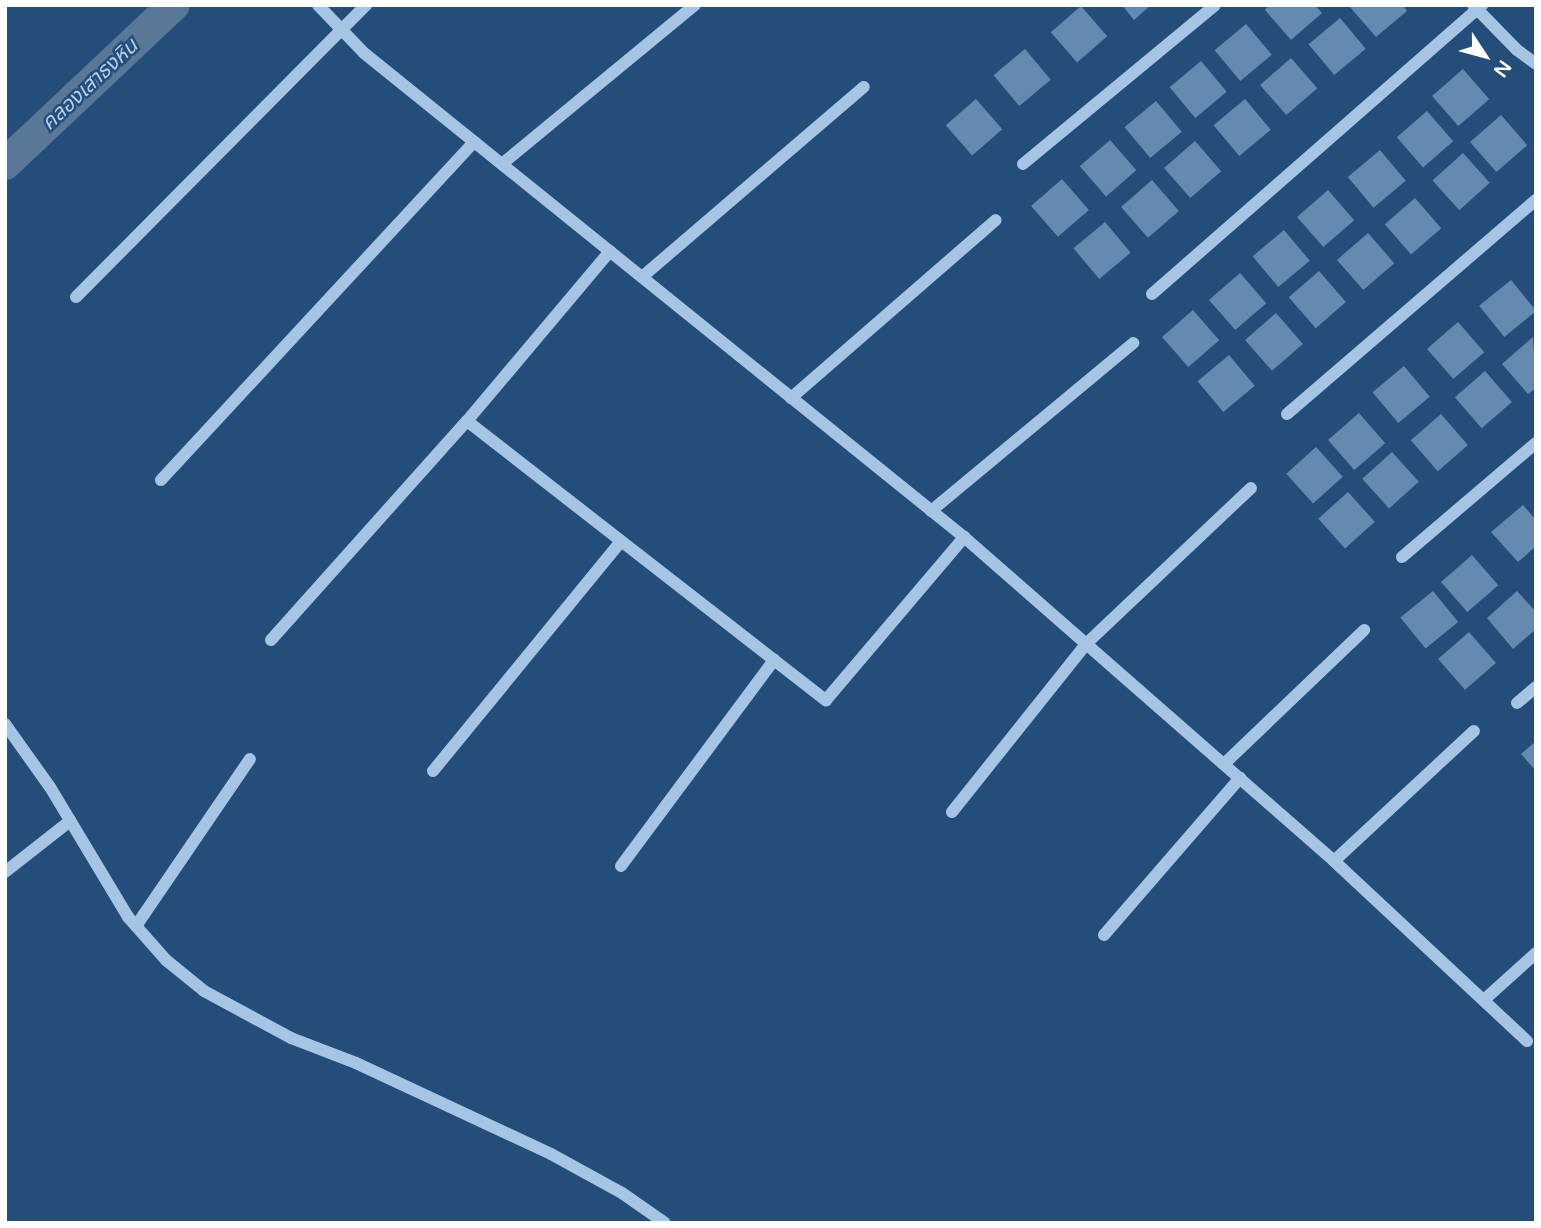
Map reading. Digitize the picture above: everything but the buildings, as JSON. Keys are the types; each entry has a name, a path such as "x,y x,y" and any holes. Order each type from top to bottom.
{"street":[{"path":"318,5 364,52 964,537 1334,861 1527,1041"},
{"path":"76,298 366,5"},
{"path":"502,164 695,5"},
{"path":"1023,164 1215,5"},
{"path":"1152,294 1478,7 1517,50 1536,64"},
{"path":"642,277 864,87"},
{"path":"161,480 474,142"},
{"path":"1287,414 1536,200"},
{"path":"792,398 996,220"},
{"path":"271,640 467,421 610,251"},
{"path":"931,510 1133,344"},
{"path":"467,421 825,700 964,537"},
{"path":"1402,557 1536,443"},
{"path":"952,812 1086,644 1251,488"},
{"path":"433,771 621,541"},
{"path":"1224,764 1364,630"},
{"path":"621,866 774,660"},
{"path":"1517,703 1536,687"},
{"path":"5,724 136,926 166,960 204,991 291,1038 356,1063 551,1154 622,1193 666,1223"},
{"path":"1334,861 1474,731"},
{"path":"136,926 250,759"},
{"path":"1104,935 1240,778"},
{"path":"5,872 70,821"},
{"path":"1485,999 1536,953"}],"waterway":[{"name":"คลองเสาธงหิน","path":"5,164 174,5"}]}
